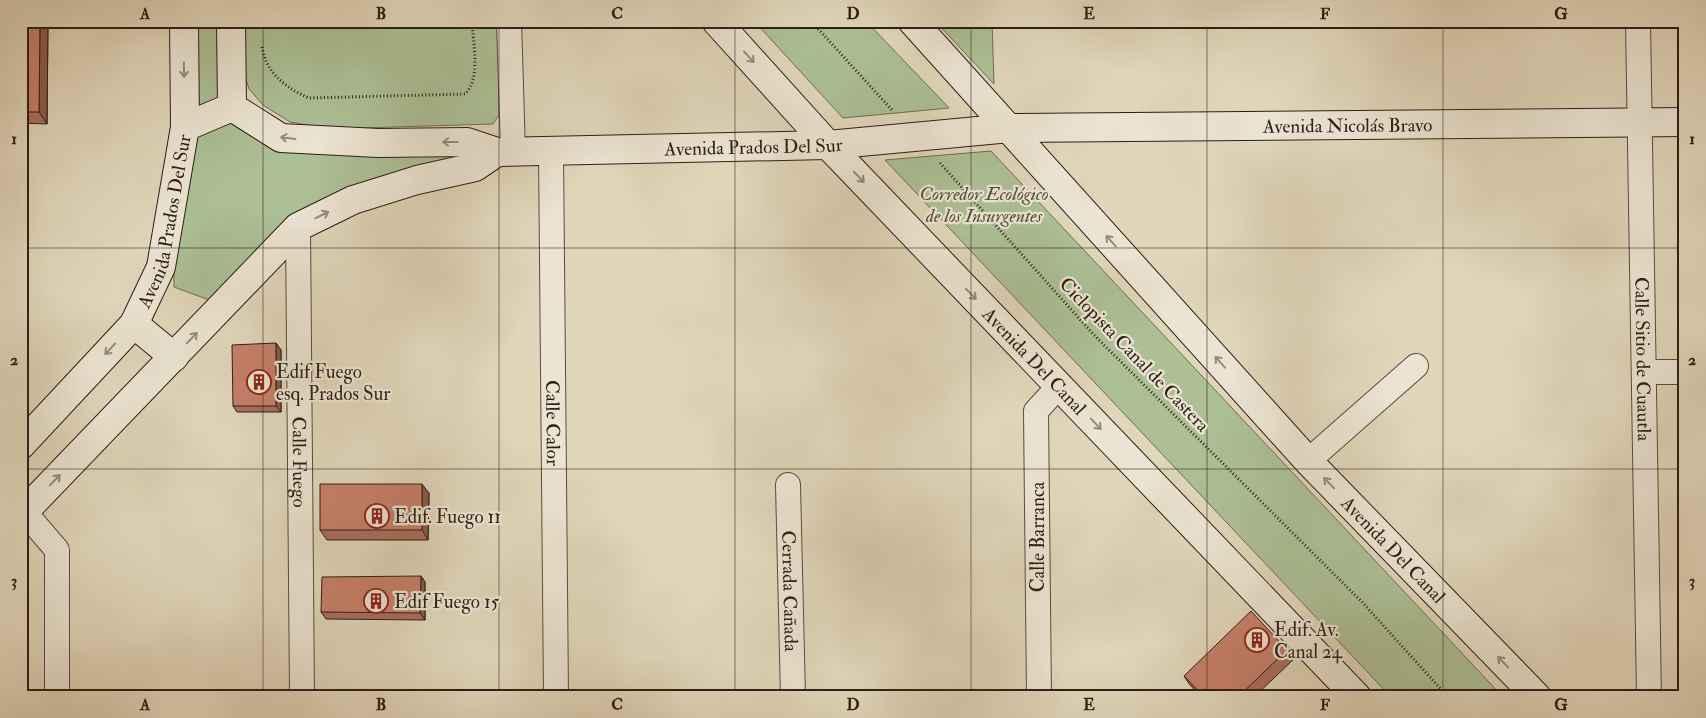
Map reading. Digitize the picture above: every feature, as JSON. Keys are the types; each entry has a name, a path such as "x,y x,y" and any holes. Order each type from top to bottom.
{"main road":[{"path":"184,21 185,127"},
{"path":"231,21 232,107"},
{"name":"Avenida Del Canal","path":"716,21 828,145 1357,697"},
{"name":"Avenida Del Canal","path":"912,21 1308,461 1537,697"},
{"name":"Avenida Prados Del Sur","path":"21,446 134,324 161,268 185,127 232,107 281,138 378,142 467,142 505,152 828,145 1010,128"},
{"name":"Avenida Nicolás Bravo","path":"1010,128 1685,122"},
{"path":"22,512 298,227 353,200 417,180 475,167 505,152"},
{"path":"134,324 174,357"}],"street":[{"path":"505,152 509,21"},
{"name":"Calle Sitio de Cuautla","path":"1638,21 1646,372 1649,697"},
{"name":"Calle Calor","path":"551,151 556,697"},
{"name":"Calle Fuego","path":"298,227 302,697"},
{"path":"1308,461 1416,366"},
{"path":"1646,372 1685,372"},
{"name":"Calle Barranca","path":"1038,697 1036,411 1059,386"},
{"name":"Cerrada Cañada","path":"788,484 793,697"},
{"path":"22,512 57,550 57,697"}],"path":[{"path":"262,40 262,49 268,66 292,90 309,98 465,94 472,88 474,77 472,21"},
{"name":"Ciclopista Canal de Castera","path":"811,21 1093,334 1362,602 1448,697"}],"green space":[{"path":"186,21 226,21 228,102 188,120"},
{"path":"237,21 498,21 499,115 493,124 329,129 290,122 263,105 249,89 242,68"},
{"path":"754,21 866,21 949,108 843,118"},
{"path":"935,21 992,21 994,84"},
{"path":"233,112 280,141 490,153 350,196 220,304 174,287 173,207 188,128"},
{"name":"Corredor Ecológico de los Insurgentes","path":"991,151 1503,697 1391,697 885,160"}],"building":[{"path":"21,21 40,21 39,112 21,112"},
{"name":"Edif Fuego esq. Prados Sur","path":"276,343 276,406 233,406 232,345"},
{"name":"Edif. Fuego 11","path":"320,484 422,484 422,530 320,530"},
{"name":"Edif Fuego 15","path":"421,576 420,613 321,612 322,577"},
{"name":"Edif. Av. Canal 24","path":"1251,611 1287,650 1238,697 1204,697 1184,676"},
{"path":"34,693 34,697 21,697 21,694"}],"place":[{"name":"Edif Fuego esq. Prados Sur","path":"259,382"},
{"name":"Edif. Fuego 11","path":"377,516"},
{"name":"Edif Fuego 15","path":"376,601"},
{"name":"Edif. Av. Canal 24","path":"1257,640"}]}
